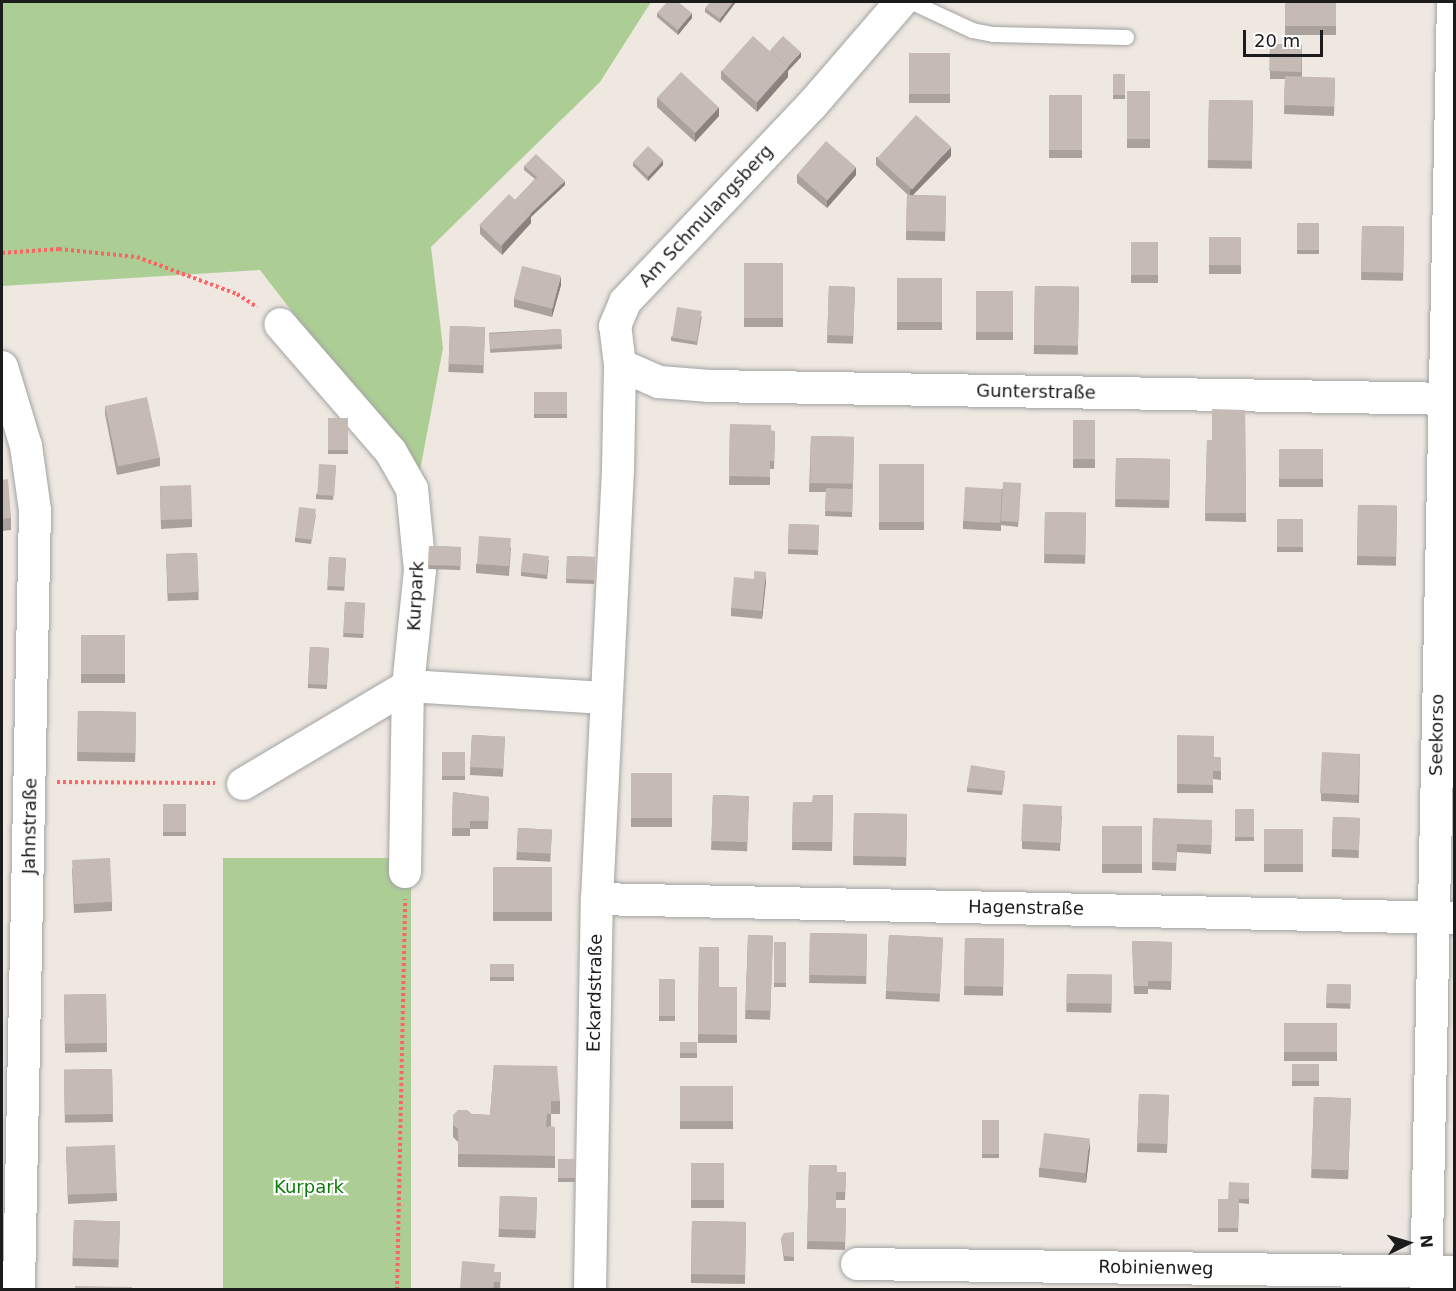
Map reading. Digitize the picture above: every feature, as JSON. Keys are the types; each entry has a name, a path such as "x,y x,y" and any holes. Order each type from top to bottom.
{"street":[{"name":"Am Schmulangsberg","path":"618,470 620,365 615,326 625,302 812,105 901,2"},
{"name":"Seekorso","path":"1436,1278 1444,917 1453,2"},
{"name":"Kurpark","path":"280,324 391,452 412,489 420,570 408,686"},
{"name":"Gunterstraße","path":"620,365 659,382 710,386 1450,399"},
{"name":"Jahnstraße","path":"2,367 26,446 35,510 19,1290"},
{"name":"Eckardstraße","path":"590,1290 597,899 618,470"},
{"path":"243,784 408,686 606,698"},
{"path":"405,872 408,686"},
{"name":"Hagenstraße","path":"597,899 1444,917"},
{"name":"Robinienweg","path":"857,1264 1436,1278"}],"lane":[{"path":"912,2 972,30 993,34 1126,37"}],"path":[{"path":"2,253 59,249 137,257 237,294 280,324"},
{"path":"31,781 243,784"},
{"path":"397,1290 405,872"}],"green space":[{"path":"2,2 651,2 600,82 431,247 443,348 419,476 260,270 2,286"},
{"name":"Kurpark","path":"223,858 411,858 411,1290 223,1290"}],"building":[{"path":"667,2 678,2 692,13 678,30 657,13"},
{"path":"710,2 733,2 720,19 705,8"},
{"path":"1285,2 1336,2 1336,26 1285,26"},
{"path":"753,36 788,67 756,102 722,71"},
{"path":"783,36 801,52 787,67 770,51"},
{"path":"1270,44 1302,45 1301,72 1269,71"},
{"path":"909,53 950,53 950,94 909,94"},
{"path":"681,72 719,107 695,133 657,98"},
{"path":"1113,74 1125,74 1125,95 1113,95"},
{"path":"1285,76 1335,78 1334,107 1284,105"},
{"path":"1127,91 1150,91 1150,139 1127,139"},
{"path":"1049,95 1082,95 1082,150 1049,150"},
{"path":"1209,100 1253,101 1252,161 1208,160"},
{"path":"916,115 951,146 912,190 877,158"},
{"path":"826,141 856,167 827,200 797,174"},
{"path":"648,146 663,160 648,176 633,162"},
{"path":"536,154 565,181 530,214 515,200 537,177 524,166"},
{"path":"509,194 531,215 501,246 479,225"},
{"path":"907,195 946,196 945,232 906,231"},
{"path":"1297,223 1319,223 1319,250 1297,250"},
{"path":"1362,226 1404,227 1403,273 1361,272"},
{"path":"1209,237 1241,237 1241,265 1209,265"},
{"path":"1131,242 1158,242 1158,275 1131,275"},
{"path":"744,263 783,263 783,318 744,318"},
{"path":"522,266 561,276 553,309 514,299"},
{"path":"897,278 942,278 942,322 897,322"},
{"path":"829,286 855,287 853,336 827,335"},
{"path":"1035,286 1079,287 1078,346 1034,345"},
{"path":"976,291 1013,291 1013,332 976,332"},
{"path":"677,307 702,311 697,342 672,338"},
{"path":"450,326 485,327 484,365 449,364"},
{"path":"561,329 562,344 490,349 489,334"},
{"path":"534,392 567,392 567,414 534,414"},
{"path":"147,397 160,458 118,467 105,406"},
{"path":"1212,409 1245,410 1246,513 1205,513 1207,440 1212,440"},
{"path":"328,418 348,418 348,450 328,450"},
{"path":"1073,420 1095,420 1095,459 1073,459"},
{"path":"730,424 771,425 771,431 775,431 774,461 770,461 770,477 729,476"},
{"path":"811,436 854,437 853,484 810,483"},
{"path":"1279,449 1323,449 1323,479 1279,479"},
{"path":"1116,458 1170,459 1169,500 1115,499"},
{"path":"319,464 336,465 334,496 317,495"},
{"path":"879,464 924,464 924,522 879,522"},
{"path":"8,479 11,518 2,519 2,480"},
{"path":"1003,482 1021,483 1019,522 1001,521"},
{"path":"191,485 192,519 161,520 160,486"},
{"path":"965,487 1002,489 1000,523 963,521"},
{"path":"826,488 853,489 852,512 825,511"},
{"path":"1358,505 1397,506 1396,557 1357,556"},
{"path":"299,507 316,509 312,540 295,538"},
{"path":"1045,512 1086,513 1085,555 1044,554"},
{"path":"1277,519 1303,519 1303,547 1277,547"},
{"path":"789,524 819,525 818,550 788,549"},
{"path":"479,536 511,538 509,566 477,564"},
{"path":"429,546 461,547 460,566 428,565"},
{"path":"197,553 199,592 168,594 166,555"},
{"path":"523,553 549,556 546,575 521,572"},
{"path":"567,556 595,557 594,580 566,579"},
{"path":"329,557 346,558 344,587 327,586"},
{"path":"754,571 766,572 762,611 731,608 734,577 754,579"},
{"path":"345,602 365,603 363,634 343,633"},
{"path":"81,635 125,635 125,674 81,674"},
{"path":"310,647 329,648 327,685 308,684"},
{"path":"78,711 136,712 135,753 77,752"},
{"path":"472,735 505,737 503,769 470,767"},
{"path":"1177,735 1214,736 1214,757 1221,757 1221,771 1213,771 1213,785 1177,784"},
{"path":"442,752 465,752 465,776 442,776"},
{"path":"1322,752 1360,754 1358,795 1320,793"},
{"path":"971,765 1005,771 1002,791 967,788"},
{"path":"631,773 672,773 672,818 631,818"},
{"path":"453,792 489,797 488,821 470,821 470,828 452,828"},
{"path":"713,795 749,796 747,842 711,841"},
{"path":"813,795 833,795 832,842 792,842 793,802 812,802"},
{"path":"163,804 186,804 186,832 163,832"},
{"path":"1023,804 1062,806 1060,843 1021,841"},
{"path":"1235,809 1254,809 1254,837 1235,837"},
{"path":"854,813 907,814 906,857 853,856"},
{"path":"1333,817 1360,818 1359,850 1332,849"},
{"path":"1153,818 1212,820 1211,845 1177,844 1176,863 1152,862"},
{"path":"1102,826 1142,826 1142,864 1102,864"},
{"path":"518,828 552,830 551,854 517,852"},
{"path":"1264,829 1303,829 1303,864 1264,864"},
{"path":"110,858 112,902 74,904 72,860"},
{"path":"493,867 552,867 552,912 493,912"},
{"path":"810,933 867,934 866,976 809,975"},
{"path":"748,935 773,936 770,1011 745,1010"},
{"path":"889,935 943,938 940,994 886,991"},
{"path":"965,938 1004,939 1003,987 964,986"},
{"path":"1132,941 1172,942 1171,981 1148,981 1148,986 1134,986"},
{"path":"774,942 786,942 786,983 774,983"},
{"path":"699,947 719,947 719,964 699,964"},
{"path":"490,964 514,964 514,977 490,977"},
{"path":"699,964 719,964 719,987 737,987 737,1035 698,1034"},
{"path":"1067,974 1112,975 1111,1004 1066,1003"},
{"path":"659,979 675,979 675,1016 659,1016"},
{"path":"1327,984 1351,985 1350,1004 1326,1003"},
{"path":"106,994 107,1043 65,1044 64,995"},
{"path":"1284,1023 1337,1023 1337,1052 1284,1052"},
{"path":"680,1042 697,1042 697,1053 680,1053"},
{"path":"1292,1064 1319,1064 1319,1081 1292,1081"},
{"path":"494,1065 557,1066 560,1101 551,1101 551,1114 547,1114 546,1127 555,1127 555,1156 458,1154 458,1129 453,1125 453,1115 458,1110 467,1110 472,1114 490,1115"},
{"path":"112,1069 113,1114 65,1115 64,1070"},
{"path":"680,1086 733,1086 733,1121 680,1121"},
{"path":"1139,1094 1169,1095 1167,1144 1137,1143"},
{"path":"1314,1097 1351,1098 1348,1170 1311,1169"},
{"path":"982,1120 999,1120 999,1154 982,1154"},
{"path":"1044,1133 1090,1139 1085,1173 1040,1168"},
{"path":"115,1145 117,1193 68,1195 66,1147"},
{"path":"558,1159 575,1159 575,1178 558,1178"},
{"path":"691,1163 724,1163 724,1200 691,1200"},
{"path":"809,1165 837,1165 837,1172 846,1172 845,1192 836,1192 836,1208 846,1208 845,1242 807,1241"},
{"path":"1229,1182 1249,1183 1249,1199 1239,1199 1238,1228 1218,1228 1218,1199 1228,1199"},
{"path":"500,1196 537,1197 536,1230 499,1229"},
{"path":"74,1220 120,1222 119,1260 73,1258"},
{"path":"692,1221 746,1222 745,1275 691,1274"},
{"path":"794,1232 794,1257 784,1256 781,1238 784,1233"},
{"path":"462,1261 495,1264 494,1272 501,1272 500,1282 494,1282 493,1290 460,1290"},
{"path":"75,1286 132,1287 132,1290 75,1290"}]}
